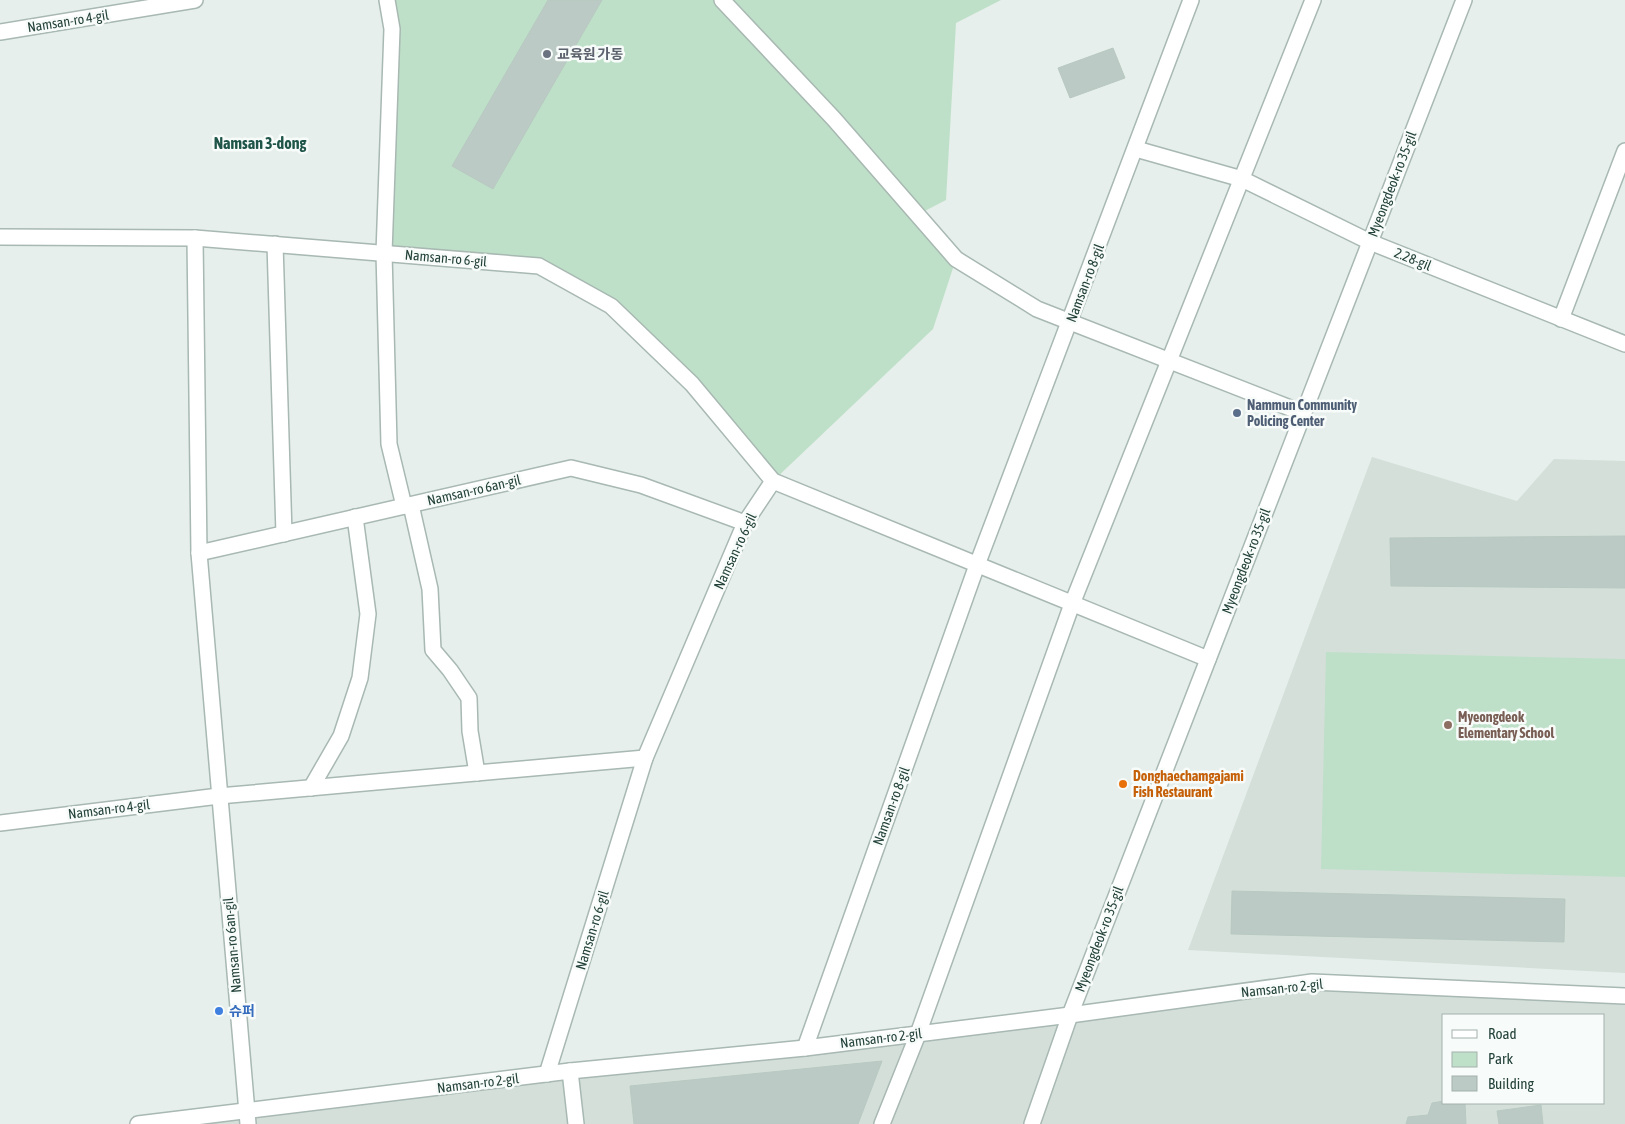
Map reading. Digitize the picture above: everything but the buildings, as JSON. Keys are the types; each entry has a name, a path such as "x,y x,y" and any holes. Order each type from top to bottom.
{"street":[{"name":"Namsan-ro 4-gil","path":"0,32 195,0"},
{"name":"Namsan-ro 6-gil","path":"384,253 392,29 387,0"},
{"path":"722,0 834,119 956,259 1037,309 1303,413"},
{"name":"Namsan-ro 8-gil","path":"805,1048 977,565 1191,0"},
{"path":"882,1124 918,1034 1072,604 1313,0"},
{"name":"Myeongdeok-ro 35-gil","path":"1032,1124 1070,1015 1464,0"},
{"name":"2.28-gil","path":"1136,149 1242,179 1370,242 1625,344"},
{"path":"1561,319 1625,152"},
{"name":"Namsan-ro 6-gil","path":"0,237 195,238 539,266 611,306 692,384 773,481 745,523 645,758 547,1074"},
{"name":"Namsan-ro 6an-gil","path":"195,238 200,553 247,1118"},
{"path":"275,244 284,534"},
{"path":"384,253 389,444 408,506 430,590 432,650 450,670 469,698 470,731 477,773"},
{"name":"Namsan-ro 6an-gil","path":"200,553 571,468 641,485 745,523"},
{"path":"773,481 1208,659"},
{"path":"310,788 342,736 360,678 368,614 355,517"},
{"path":"219,796 645,758"},
{"name":"Namsan-ro 4-gil","path":"0,823 219,796"},
{"name":"Namsan-ro 2-gil","path":"138,1124 247,1118 570,1071 805,1048 1312,982 1625,996"},
{"path":"570,1071 576,1124"}],"shaded area":[{"name":"Myeongdeok Elementary School","path":"1372,457 1517,501 1554,459 1625,461 1625,973 1188,950"},
{"path":"1312,982 1625,996 1625,1124 138,1124"}],"green space":[{"path":"386,0 1001,0 956,23 946,200 917,215 956,259 933,329 773,481 611,306 539,266 384,253"},
{"path":"1326,652 1625,659 1625,877 1321,869"}],"place":[{"name":"교육원 가동","path":"547,54"},
{"name":"Nammun Community Policing Center","path":"1237,413"},
{"name":"Myeongdeok Elementary School","path":"1448,725"},
{"name":"Donghaechamgajami Fish Restaurant","path":"1123,784"},
{"name":"슈퍼","path":"219,1011"}],"district":[{"name":"Namsan 3-dong","path":"260,143"}]}
